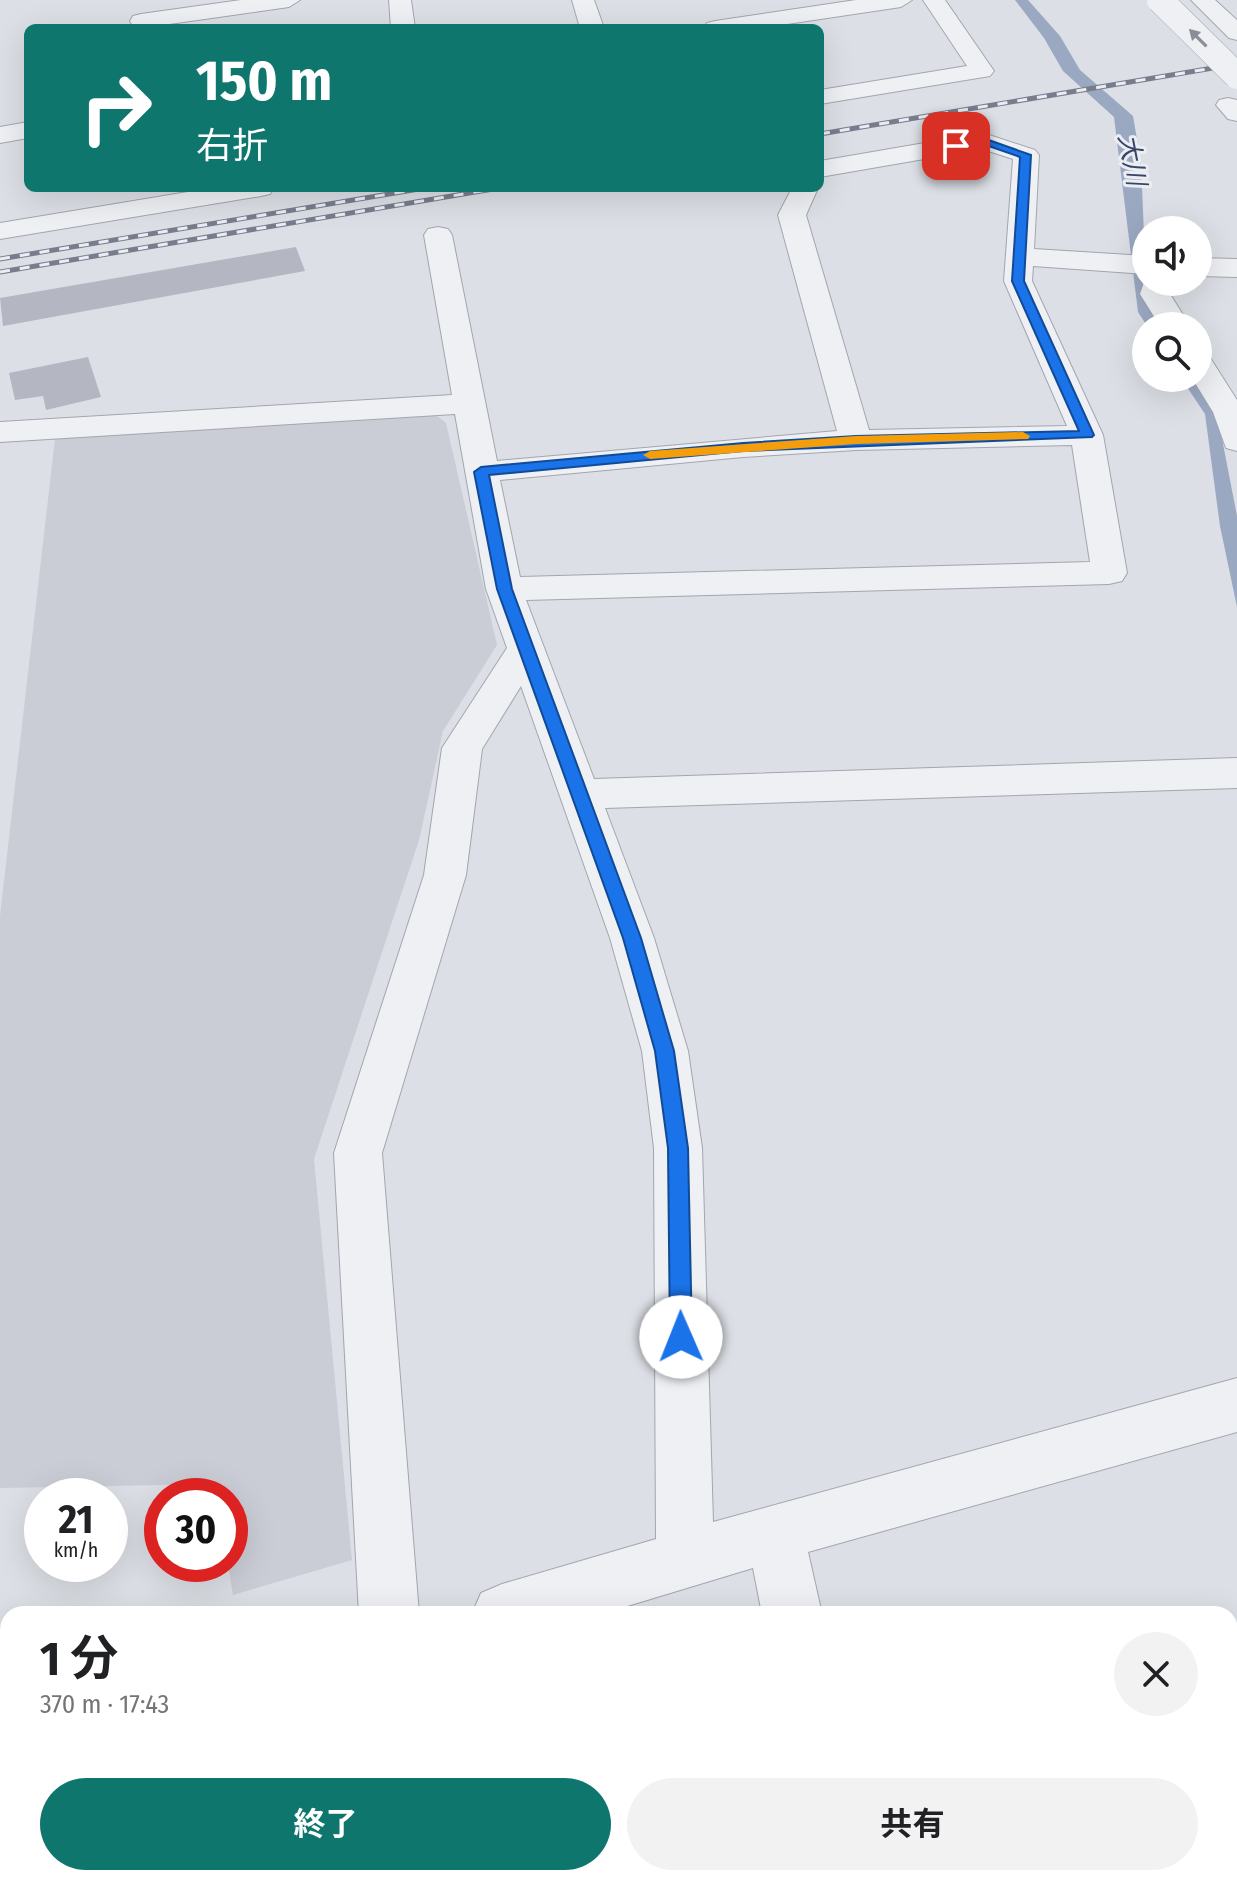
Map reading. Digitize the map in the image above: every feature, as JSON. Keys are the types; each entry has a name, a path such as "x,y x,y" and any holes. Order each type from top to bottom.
{"street":[{"path":"129,0 143,24 289,0"},
{"path":"400,0 403,24"},
{"path":"583,0 591,24"},
{"path":"725,24 762,10 901,0"},
{"path":"824,96 982,71 934,0"},
{"path":"1160,0 1237,76"},
{"path":"1202,0 1237,33"},
{"path":"1231,0 1237,6"},
{"path":"0,135 24,131"},
{"path":"504,589 1109,573 1087,435 1018,281 1026,155 983,141 824,168"},
{"path":"0,231 237,192"},
{"path":"803,192 792,215 856,440"},
{"path":"438,235 504,589 632,938 665,1051 676,1134 685,1559"},
{"path":"1020,257 1132,264"},
{"path":"1212,267 1237,268"},
{"path":"1212,385 1229,412 1237,441"},
{"path":"0,432 468,404"},
{"path":"481,472 743,447 856,440 1087,435"},
{"path":"388,1606 358,1153 445,875 462,748 525,649"},
{"path":"580,794 1237,773"},
{"path":"529,1606 775,1533 1237,1405"},
{"path":"775,1533 790,1606"}],"shaded area":[{"path":"432,412 446,423 497,645 443,731 419,840 314,1159 352,1560 233,1595 231,1582 248,1582 248,1478 144,1478 144,1485 128,1486 128,1478 24,1478 24,1488 0,1488 0,916 55,439"}],"water":[{"name":"大川","path":"1015,0 1028,0 1060,36 1080,70 1133,116 1141,163 1143,216 1132,216 1132,263 1114,117 1063,71 1044,38"},
{"path":"1136,296 1151,296 1158,312 1138,312"},
{"path":"1190,392 1204,392 1217,413 1237,516 1237,607 1220,526 1205,414"}],"building":[{"path":"296,247 305,271 3,326 0,298"},
{"path":"88,357 101,397 46,410 43,396 15,400 9,373"}],"railway":[{"path":"824,133 1237,64"},
{"path":"0,259 401,192"},
{"path":"0,272 475,192"}],"slow traffic":[{"path":"650,455 856,440 1023,436"}],"route":[{"path":"681,1337 678,1148 665,1051 632,938 504,589 481,472 743,447 856,440 1087,435 1018,281 1026,155 983,141 956,146"}]}
